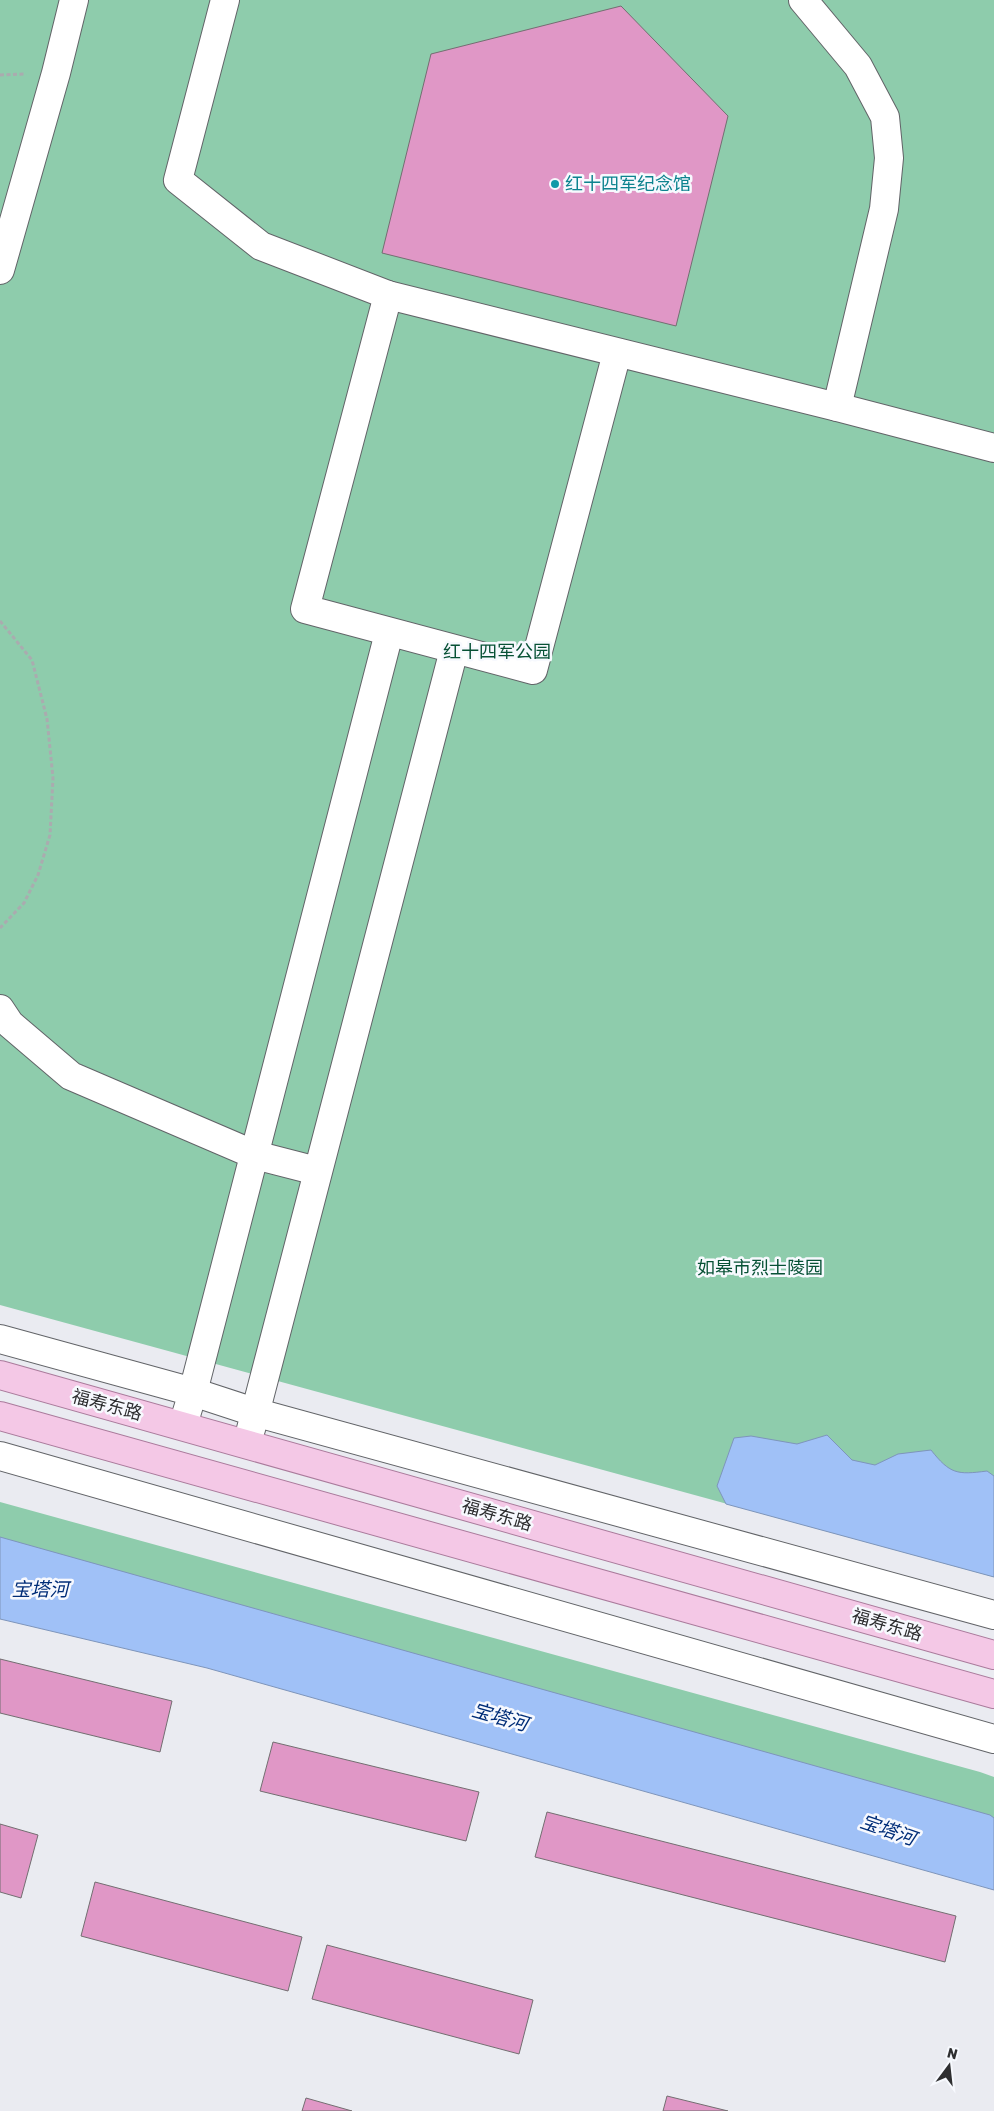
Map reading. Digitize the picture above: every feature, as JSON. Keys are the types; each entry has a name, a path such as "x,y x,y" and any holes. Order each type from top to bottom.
{"main road":[{"name":"福寿东路","path":"0,1375 994,1655"},
{"path":"0,1416 994,1694"}],"street":[{"path":"0,270 56,73 74,0"},
{"path":"225,0 178,180 260,246 388,295 994,448"},
{"path":"802,0 858,66 885,117 889,158 884,209 837,407"},
{"path":"388,295 305,609 454,650 533,670 617,353"},
{"path":"182,1425 193,1392 389,633"},
{"path":"248,1445 254,1412 454,650"},
{"path":"0,1009 10,1024 72,1076 254,1155 317,1171"},
{"path":"0,1339 193,1392 254,1412 994,1615"},
{"path":"0,1456 994,1739"}],"path":[{"path":"0,621 32,660 47,719 53,778 50,835 38,875 24,904 0,928"}],"green space":[{"name":"红十四军公园","path":"0,0 994,0 994,1577 0,1305"},
{"path":"0,1502 980,1772 994,1777 994,1818 0,1538"}],"water":[{"path":"827,1435 852,1460 875,1465 898,1454 931,1450 944,1464 955,1471 968,1473 987,1471 994,1476 994,1577 726,1504 717,1486 734,1438 751,1436 797,1444"},
{"name":"宝塔河","path":"0,1537 990,1815 994,1818 994,1890 207,1668 0,1619"}],"building":[{"name":"红十四军纪念馆","path":"621,6 728,116 676,326 382,253 431,54"},
{"path":"0,1659 172,1701 160,1752 0,1713"},
{"path":"273,1742 479,1792 466,1841 260,1791"},
{"path":"547,1812 956,1916 945,1962 535,1857"},
{"path":"0,1824 38,1835 21,1898 0,1892"},
{"path":"95,1882 302,1937 288,1991 81,1936"},
{"path":"327,1945 533,2000 519,2054 312,1999"},
{"path":"667,2096 728,2111 663,2111"},
{"path":"306,2098 352,2111 302,2111"}],"place":[{"name":"红十四军纪念馆","path":"555,184"}],"park label":[{"name":"如皋市烈士陵园","path":"760,1268"}]}
